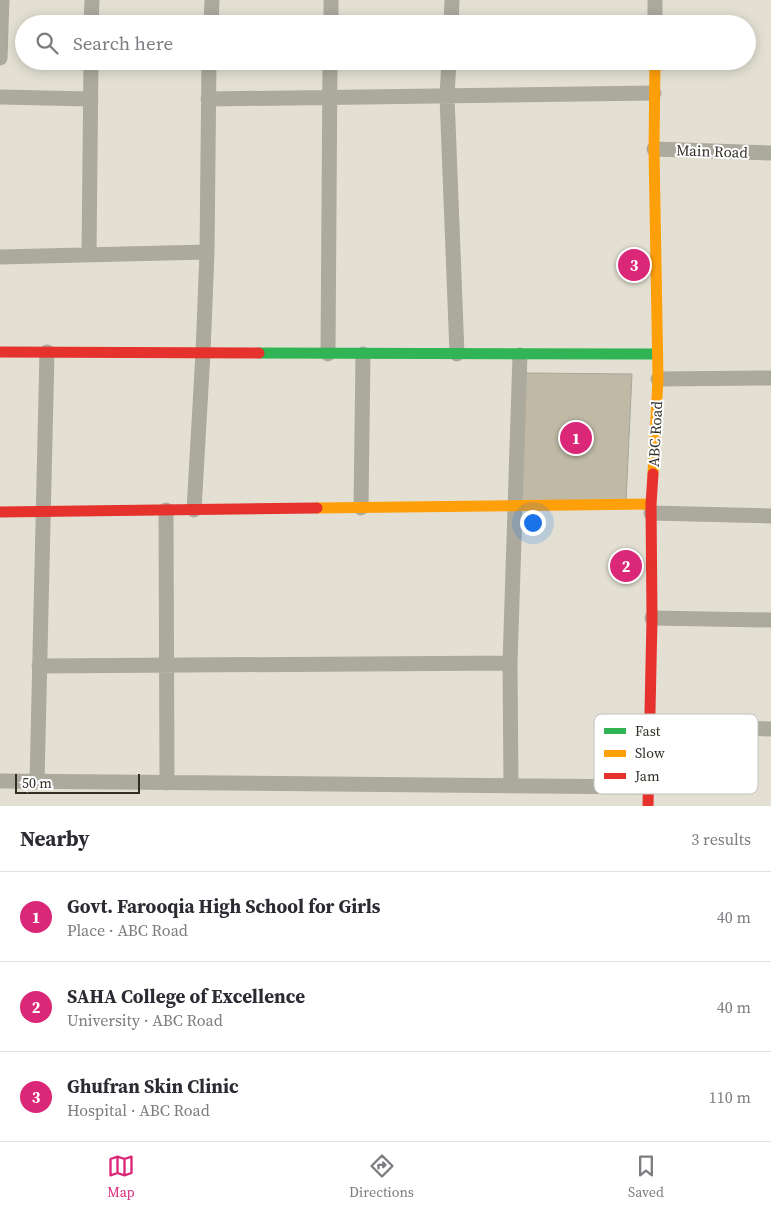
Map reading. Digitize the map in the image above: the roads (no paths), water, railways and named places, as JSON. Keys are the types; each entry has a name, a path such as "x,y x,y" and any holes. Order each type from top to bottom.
{"street":[{"path":"0,58 2,0"},
{"path":"92,0 92,15"},
{"path":"211,15 212,0"},
{"path":"331,0 331,15"},
{"path":"451,15 452,0"},
{"path":"655,0 655,15"},
{"path":"88,255 91,70"},
{"path":"194,510 207,252 209,70"},
{"path":"328,354 330,70"},
{"path":"448,70 447,96 457,354"},
{"name":"ABC Road","path":"650,714 651,508 658,379 654,149 655,70"},
{"path":"208,99 654,93"},
{"path":"0,97 91,99"},
{"name":"Main Road","path":"654,149 771,153"},
{"path":"0,257 207,252"},
{"path":"0,352 657,354"},
{"path":"36,782 47,352"},
{"path":"361,508 363,354"},
{"path":"512,786 510,663 520,355"},
{"path":"658,379 771,378"},
{"path":"0,512 515,506 651,508 771,516"},
{"path":"166,510 167,783"},
{"path":"652,618 771,620"},
{"path":"39,666 510,663"},
{"path":"758,729 771,729"},
{"path":"0,781 594,786"}],"place":[{"name":"Ghufran Skin Clinic","path":"634,265"},
{"name":"Govt. Farooqia High School for Girls","path":"576,438"},
{"name":"SAHA College of Excellence","path":"626,566"}]}
